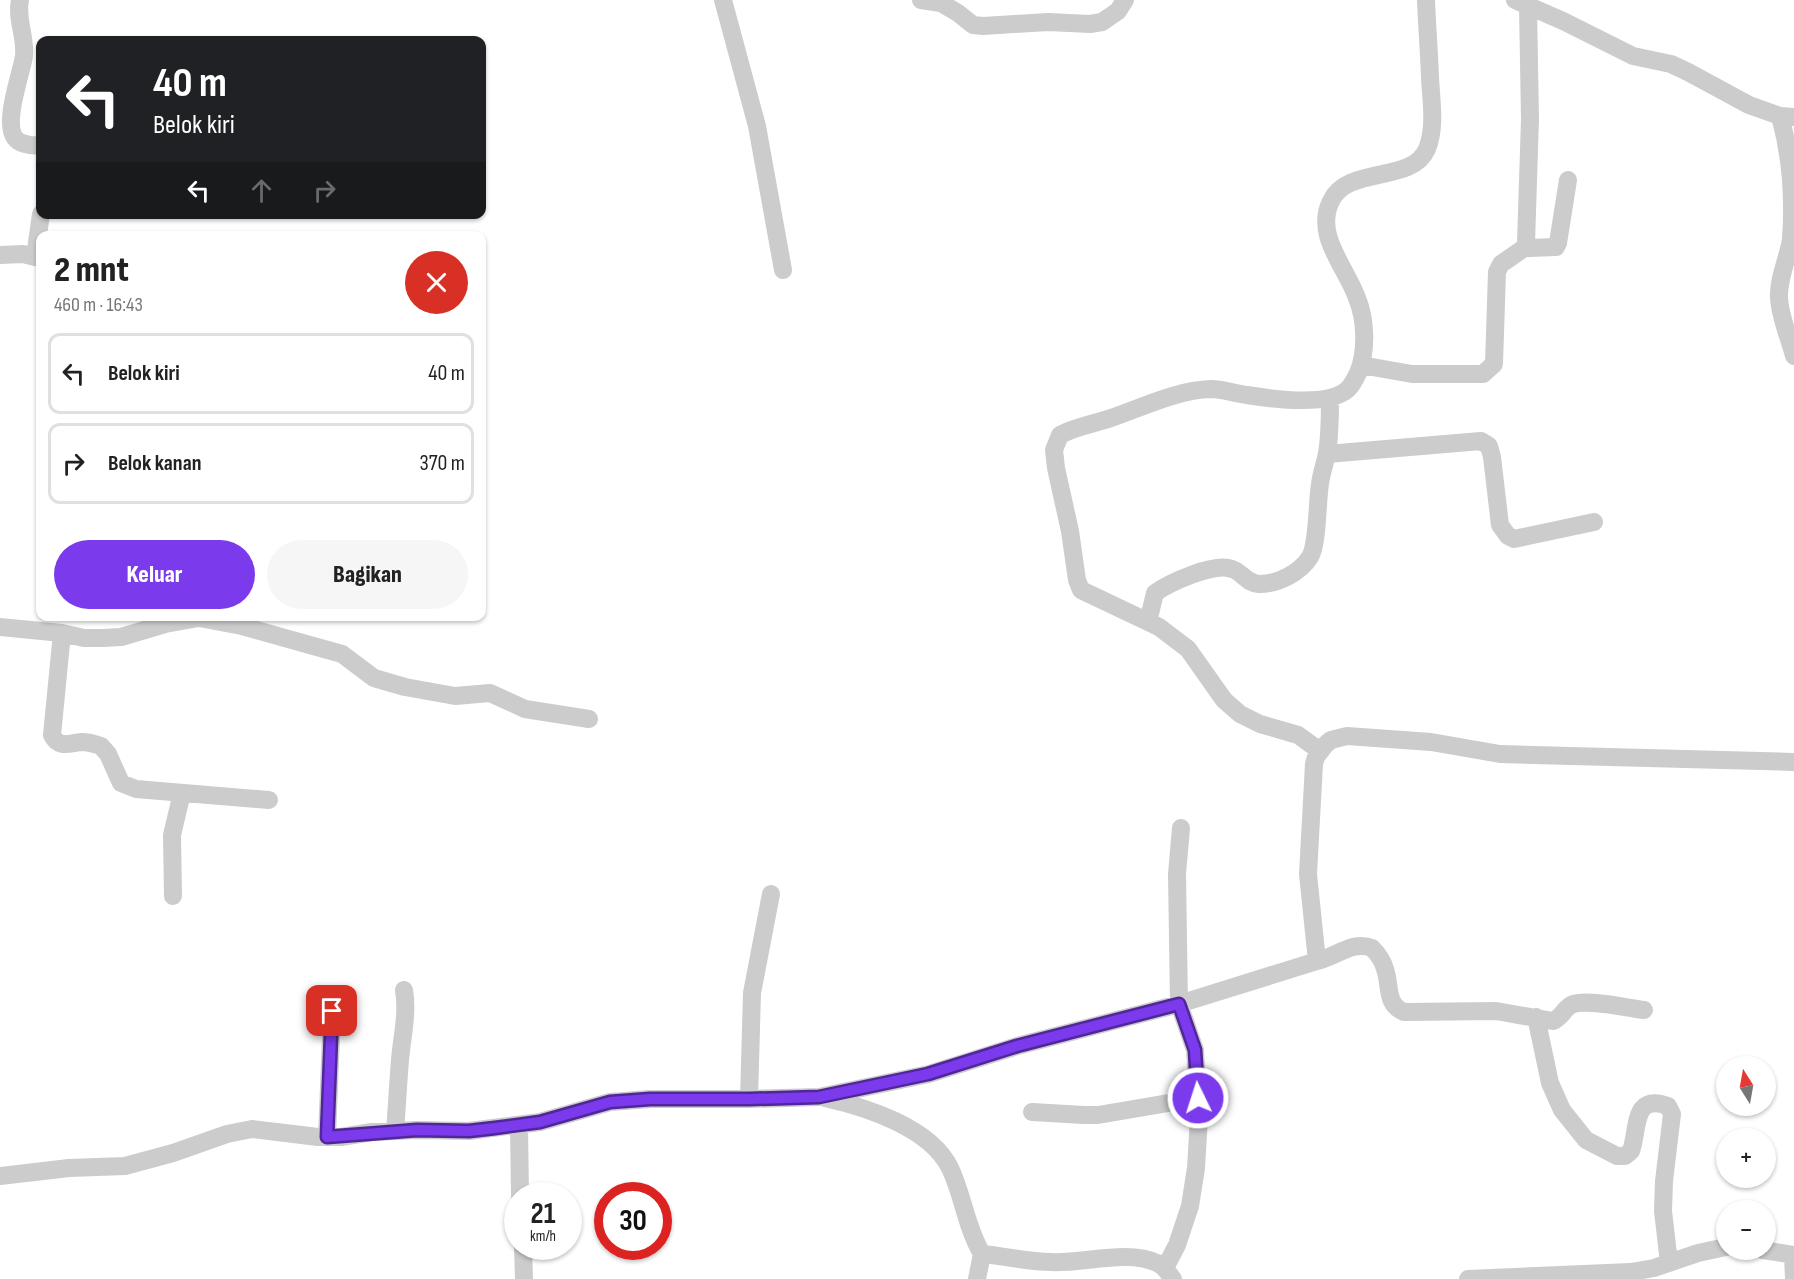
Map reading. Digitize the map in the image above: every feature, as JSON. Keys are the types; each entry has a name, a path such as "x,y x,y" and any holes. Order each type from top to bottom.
{"street":[{"path":"20,0 18,8 24,54 10,128 15,139 22,143 36,145"},
{"path":"723,0 757,126 783,270"},
{"path":"921,0 940,3 973,25 983,26 1048,22 1090,24 1102,22 1118,11 1125,0"},
{"path":"1320,751 1298,735 1260,724 1240,714 1224,700 1188,649 1159,627 1081,590 1077,580 1071,531 1054,450 1060,435 1075,427 1110,419 1172,396 1211,389 1275,399 1324,400 1348,390 1361,365 1364,346 1362,314 1357,297 1329,242 1328,209 1332,198 1355,181 1405,168 1417,161 1426,151 1430,139 1432,114 1426,0"},
{"path":"1527,246 1530,119 1521,3 1600,39 1616,49 1633,56 1671,64 1749,105 1787,116 1793,197 1791,236 1780,281 1779,298 1794,356"},
{"path":"1527,246 1529,248 1556,247 1568,180"},
{"path":"1361,365 1412,374 1483,374 1489,370 1494,364 1497,272 1501,264 1527,246"},
{"path":"0,255 36,252"},
{"path":"1148,622 1155,593 1205,570 1228,567 1252,583 1260,584 1279,581 1298,571 1311,555 1320,482 1327,454 1330,398"},
{"path":"1327,454 1481,441 1489,446 1500,525 1508,536 1514,539 1593,522"},
{"path":"0,627 62,633 84,638 122,637 162,621"},
{"path":"220,621 342,654 374,678 405,687 455,696 490,693 525,709 589,719"},
{"path":"62,633 52,735 55,742 65,746 81,742 101,746 108,754 121,783 136,789 269,800"},
{"path":"1317,961 1308,874 1314,764 1320,751 1331,740 1347,736 1431,742 1500,754 1794,762"},
{"path":"173,896 172,835 182,793"},
{"path":"982,1254 1052,1263 1125,1258 1156,1262 1169,1274 1190,1206 1196,1168 1198,1098 1195,1050 1179,1004 1178,874 1181,828"},
{"path":"749,1099 752,993 771,894"},
{"path":"0,1176 69,1168 125,1166 173,1153 227,1134 252,1129 327,1137 395,1131 469,1131 519,1125 575,1113 610,1102 650,1099 819,1097 928,1074 1017,1046 1179,1004 1335,956 1353,946 1362,945 1372,948 1385,970 1391,1002 1396,1009 1404,1012 1496,1011 1556,1020 1574,1004 1589,1003 1644,1010"},
{"path":"395,1131 400,1059 406,1016 404,990"},
{"path":"327,1137 332,1011"},
{"path":"1536,1017 1550,1083 1562,1110 1586,1140 1617,1156 1625,1155 1631,1151 1638,1114 1642,1108 1659,1103 1668,1106 1672,1113 1663,1211 1670,1263"},
{"path":"819,1097 852,1104 884,1116 911,1130 935,1148 950,1167 973,1238 982,1254 977,1279"},
{"path":"1032,1112 1098,1115 1198,1098"},
{"path":"519,1125 520,1182"},
{"path":"1468,1279 1631,1272 1716,1248"},
{"path":"1776,1252 1793,1255 1794,1279"},
{"path":"523,1260 524,1279"}],"route":[{"path":"332,1011 327,1137 372,1132 469,1131 495,1128 540,1122 610,1102 650,1099 819,1097 928,1074 1017,1046 1179,1004 1195,1050 1198,1098"}]}
